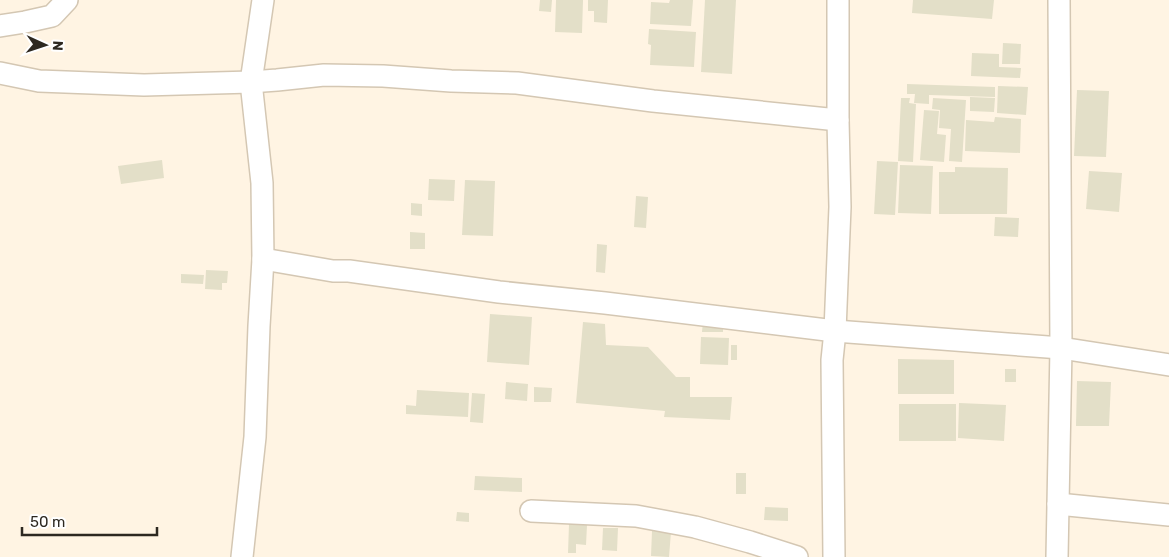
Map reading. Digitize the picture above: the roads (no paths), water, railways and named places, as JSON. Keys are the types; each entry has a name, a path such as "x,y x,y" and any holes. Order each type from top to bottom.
{"street":[{"path":"0,26 52,16 67,0"},
{"path":"242,557 255,437 263,259 262,184 251,82 263,0"},
{"path":"834,557 832,360 840,207 838,0"},
{"path":"1057,557 1061,348 1059,0"},
{"path":"0,73 39,81 144,85 251,82 324,74 383,76 517,84 653,101 838,120"},
{"path":"263,259 333,271 349,271 500,292 835,330 1061,348 1169,365"},
{"path":"1058,504 1169,515"},
{"path":"531,511 636,516 695,527 797,557"}]}
